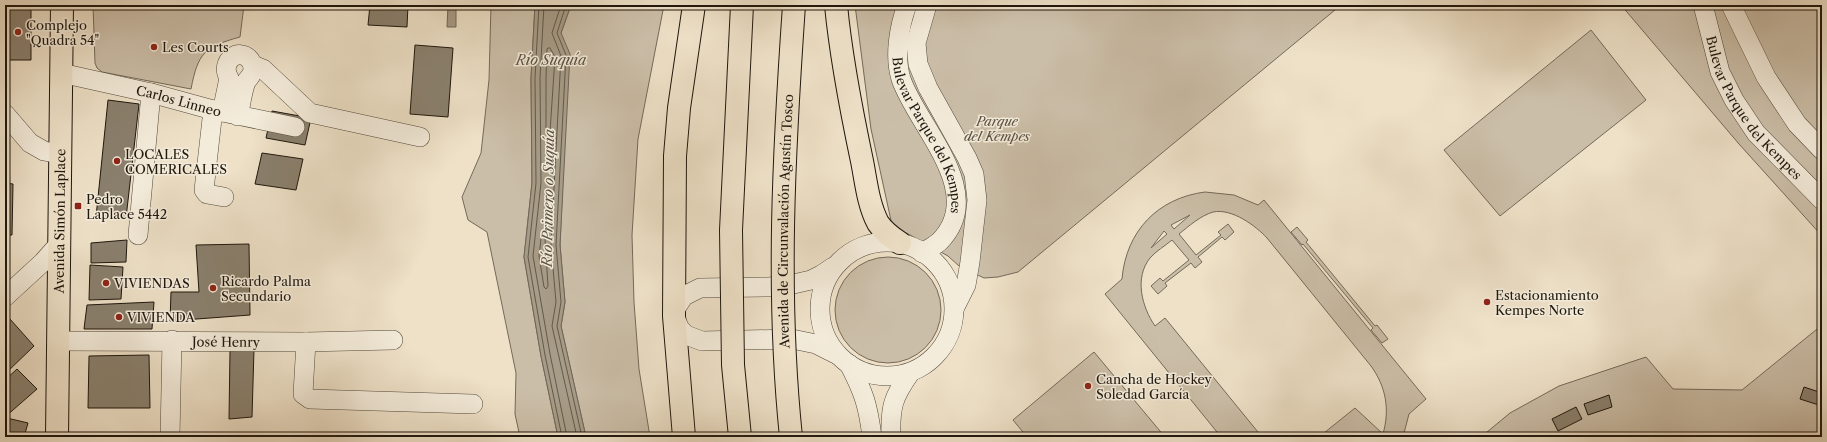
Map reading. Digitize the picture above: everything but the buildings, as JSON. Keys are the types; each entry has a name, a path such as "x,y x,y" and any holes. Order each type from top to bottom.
{"main road":[{"name":"Avenida Simón Laplace","path":"57,437 62,5"},
{"path":"684,431 674,316 675,156 679,108 694,5"},
{"path":"740,437 732,320 731,230 742,5"},
{"name":"Avenida de Circunvalación Agustín Tosco","path":"791,437 783,321 782,255 784,161 794,5"},
{"path":"836,5 843,63 853,119 873,210 883,230 890,237 900,243"}],"street":[{"name":"Bulevar Parque del Kempes","path":"907,5 900,31 898,53 901,78 911,101 951,172 956,193 956,211 950,228 940,241 922,253"},
{"name":"Bulevar Parque del Kempes","path":"927,5 916,43 918,64 928,88 967,158 974,174 977,200 966,285 955,307"},
{"name":"Bulevar Parque del Kempes","path":"1703,5 1720,72 1734,100 1756,134 1822,200"},
{"name":"Bulevar Parque del Kempes","path":"1732,5 1766,77 1797,124 1822,150"},
{"path":"224,113 253,74 253,65 248,58 244,56 235,56 228,61 226,70 229,78 224,113 204,190 207,194 224,197"},
{"path":"253,65 263,68 310,113 420,137"},
{"name":"Carlos Linneo","path":"61,73 151,93 224,113 296,127"},
{"path":"138,235 151,93"},
{"path":"5,114 30,143 44,151 60,154"},
{"path":"836,265 821,275 802,283 769,287 700,288 684,296 676,308 674,316 680,329 686,335 702,341 792,340 816,344 845,361 860,371 877,376 896,376 910,373 924,365 936,355 946,342 952,330 955,307 953,294 949,283 937,265 922,253 912,247 900,243 887,242 866,245 844,257 827,277 822,287 818,308 821,328 826,339 845,361 862,388 868,407 872,437"},
{"path":"5,297 43,262 60,243"},
{"path":"170,437 172,340"},
{"name":"José Henry","path":"58,341 172,340 306,342 393,340"},
{"path":"306,342 303,394 310,399 473,404"},
{"path":"891,437 891,413 893,401 898,390 910,373"}],"green space":[{"name":"Les Courts","path":"93,5 244,5 240,37 218,44 205,53 200,59 191,89 102,72 97,68 95,63"},
{"path":"491,5 535,5 531,78 532,183 524,257 541,356 558,437 520,437 515,414 516,373 487,232 468,220 462,197 481,153 489,80"},
{"path":"571,5 664,5 638,139 632,235 634,302 639,369 650,437 586,437 561,326 565,302 560,245 565,134 561,33"},
{"name":"Parque del Kempes","path":"855,5 1341,5 1018,272 998,277 984,278 959,266 948,256 892,225 871,129"},
{"path":"1621,5 1822,5 1822,236 1739,144"},
{"path":"1591,30 1646,100 1500,216 1444,150"},
{"path":"1205,192 1234,195 1258,205 1264,200 1426,399 1409,414 1403,437 1319,437 1355,408 1383,434 1386,407 1380,382 1371,366 1267,238 1250,223 1236,215 1220,211 1204,216 1179,234 1196,255 1221,235 1218,232 1228,224 1234,232 1225,240 1222,237 1198,257 1202,262 1195,268 1191,263 1165,283 1167,286 1158,294 1151,286 1160,278 1163,281 1189,260 1172,240 1150,258 1142,274 1141,283 1143,301 1155,326 1165,318 1262,437 1221,437 1105,294 1122,279 1130,246 1147,220 1173,201 1188,195","holes":["1190,215 1174,229 1171,225","1164,231 1167,234 1151,248"]},
{"path":"1297,227 1308,240 1306,242 1375,326 1377,325 1388,339 1382,343 1371,330 1373,328 1303,244 1302,245 1291,232"},
{"path":"888,257 908,261 926,272 937,290 941,310 937,330 926,348 908,359 888,363 868,359 850,348 839,330 835,310 839,290 850,272 868,261"},
{"path":"1822,325 1822,437 1481,437 1510,413 1559,386 1646,357 1673,389 1742,390"},
{"name":"Cancha de Hockey Soledad García","path":"1094,352 1165,437 1027,437 1013,420"}],"water":[{"path":"448,5 456,5 456,27 447,27"},
{"name":"Río Suquía","path":"535,5 571,5 561,33 570,54 560,245 565,302 561,326 586,437 558,437 541,356 524,257 532,183 531,78"}],"place":[{"name":"Complejo \"Quadra 54\"","path":"18,32"},
{"name":"Les Courts","path":"154,47"},
{"name":"LOCALES COMERICALES","path":"117,161"},
{"name":"Pedro Laplace 5442","path":"78,206"},
{"name":"VIVIENDAS","path":"106,283"},
{"name":"Ricardo Palma Secundario","path":"213,288"},
{"name":"Estacionamiento Kempes Norte","path":"1487,302"},
{"name":"VIVIENDA","path":"119,317"},
{"name":"Cancha de Hockey Soledad García","path":"1088,386"}],"water label":[{"name":"Río Primero o Suquía","path":"548,198"}]}
